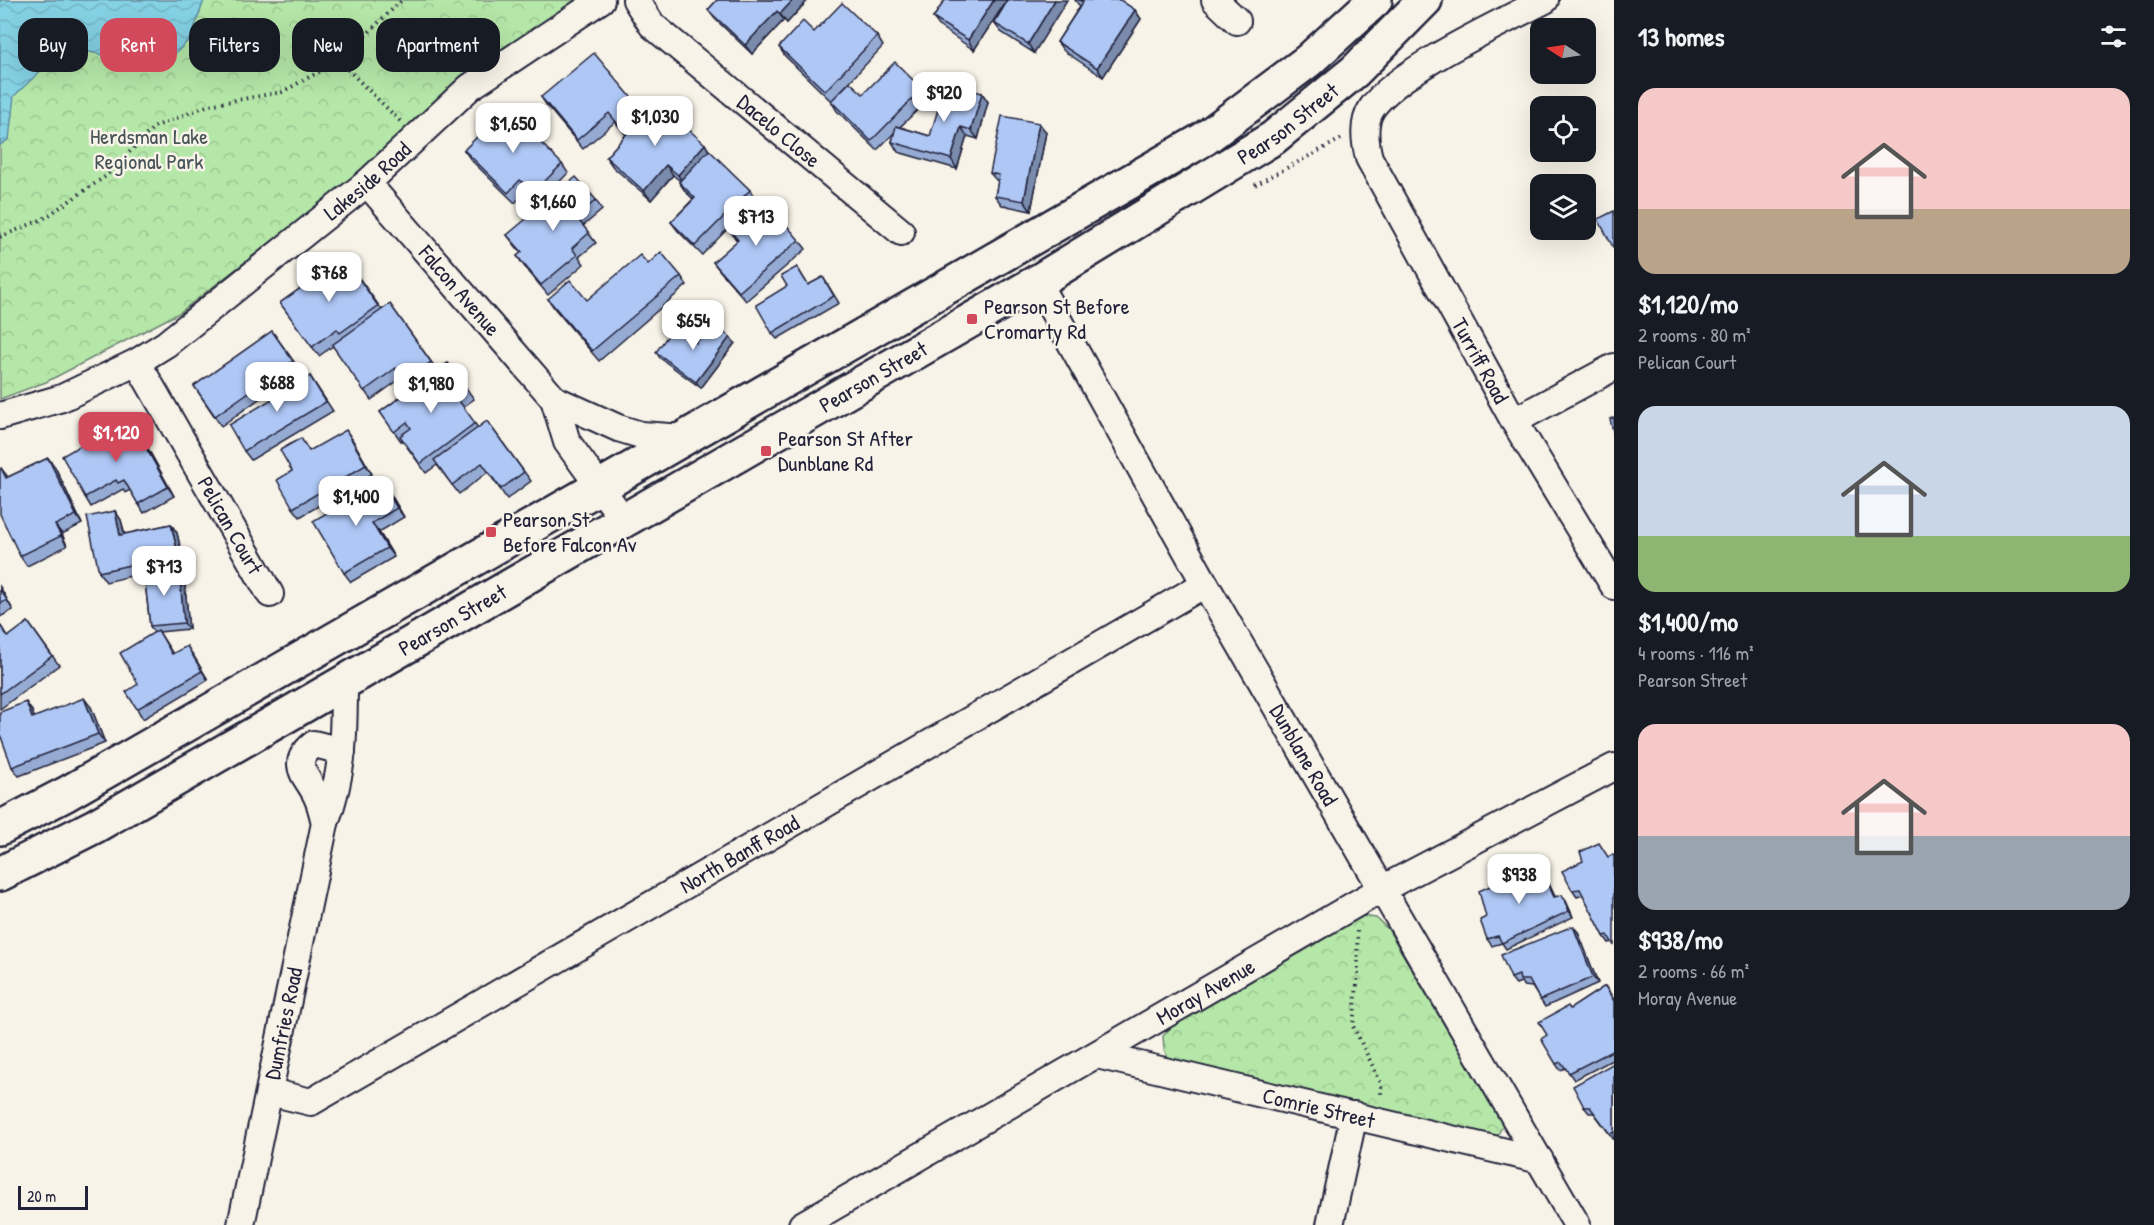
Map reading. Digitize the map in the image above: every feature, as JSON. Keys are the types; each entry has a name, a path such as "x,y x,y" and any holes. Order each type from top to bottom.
{"main road":[{"name":"Pearson Street","path":"0,828 66,794 1204,139 1308,61 1375,0"},
{"name":"Pearson Street","path":"0,874 95,826 623,519 1037,282 1273,138 1355,71 1425,0"}],"street":[{"name":"Lakeside Road","path":"0,416 62,398 137,362 166,344 367,183 470,87 601,0"},
{"name":"Dacelo Close","path":"636,0 652,25 901,232"},
{"path":"1215,0 1237,21"},
{"name":"Turriff Road","path":"1545,0 1453,49 1401,81 1371,110 1366,127 1365,143 1369,158 1514,421 1614,586"},
{"name":"Falcon Avenue","path":"367,183 554,399 567,442 623,519"},
{"name":"Dunblane Road","path":"1037,282 1205,584 1380,890 1578,1225"},
{"name":"Pelican Court","path":"137,362 270,594"},
{"path":"1514,421 1614,367"},
{"name":"Falcon Avenue","path":"554,399 618,428 641,435 684,438"},
{"name":"North Banff Road","path":"270,1092 311,1102 1205,584"},
{"name":"Dumfries Road","path":"241,1225 325,823 337,791 342,750 344,681"},
{"name":"Dumfries Road","path":"325,823 318,798 303,774 300,763 304,753 314,744 342,750"},
{"name":"Moray Avenue","path":"802,1225 1380,890 1614,767"},
{"name":"Comrie Street","path":"1097,1055 1382,1121 1540,1161"},
{"path":"1330,1225 1354,1115"}],"path":[{"path":"364,37 402,0"},
{"path":"0,237 43,219 106,176 154,128 209,105 282,92 319,72"},
{"path":"350,72 416,136"},
{"path":"1349,908 1358,936 1353,1026 1380,1083 1382,1121"}],"green space":[{"name":"Herdsman Lake Regional Park","path":"0,0 584,0 500,65 500,18 376,18 376,72 491,72 179,313 46,382 0,399"},
{"path":"1362,916 1376,918 1388,929 1503,1125 1497,1136 1169,1062 1164,1049 1163,1036 1175,1023"}],"water":[{"path":"0,0 204,0 198,18 189,18 189,40 177,52 177,18 100,18 100,54 88,52 88,18 18,18 18,72 39,72 14,96 9,139 0,145"}],"building":[{"path":"717,0 793,0 780,14 777,11 745,45 708,10"},
{"path":"945,0 994,0 968,40 933,18"},
{"path":"1008,0 1055,0 1028,44 994,23"},
{"path":"1079,0 1120,0 1135,10 1097,68 1057,42 1083,2"},
{"path":"842,3 877,36 825,91 779,47 803,21 814,32"},
{"path":"594,53 642,110 621,128 609,113 577,140 541,97"},
{"path":"895,62 922,89 871,141 831,101 850,82 863,94"},
{"path":"946,83 982,93 971,130 961,127 951,159 892,142 896,126 930,136"},
{"path":"656,101 705,144 678,175 666,165 644,191 606,157"},
{"path":"506,108 562,164 533,193 520,180 508,193 464,150"},
{"path":"1002,116 1039,123 1024,201 995,196 999,175 990,173"},
{"path":"709,150 750,190 695,246 671,222 695,198 679,182"},
{"path":"576,177 596,200 576,217 589,233 572,248 577,255 541,285 517,256 522,252 507,235"},
{"path":"766,201 799,240 739,292 713,262 738,240 731,232"},
{"path":"1614,211 1614,249 1598,219"},
{"path":"661,252 681,276 592,351 548,299 570,280 587,300 640,255 648,264"},
{"path":"344,257 378,306 340,333 337,329 312,347 280,303"},
{"path":"797,267 808,285 823,277 834,296 772,333 756,305 787,286 781,276"},
{"path":"390,304 431,362 405,381 396,368 364,391 332,345"},
{"path":"711,323 730,337 696,382 656,352 674,327 696,343"},
{"path":"272,331 293,361 215,416 194,386"},
{"path":"448,363 467,390 457,398 475,423 420,464 400,436 411,428 407,422 394,432 380,412"},
{"path":"310,376 326,402 244,451 229,425"},
{"path":"129,418 168,487 138,504 124,480 118,483 116,480 85,497 62,456"},
{"path":"1614,418 1614,435 1610,419"},
{"path":"487,421 524,472 501,489 482,463 452,485 434,460"},
{"path":"346,430 366,465 293,508 277,480 292,471 280,450 301,438 309,451"},
{"path":"48,458 76,515 55,525 61,536 20,556 0,514 0,469 6,478"},
{"path":"381,481 397,508 372,523 387,548 344,573 313,521"},
{"path":"115,511 120,535 171,524 178,554 99,572 87,517"},
{"path":"179,568 184,623 150,626 144,572"},
{"path":"0,589 7,600 0,604"},
{"path":"28,622 52,656 0,694 0,625 8,637"},
{"path":"158,630 172,654 187,646 202,671 137,709 126,692 138,684 120,653"},
{"path":"84,698 98,734 12,767 0,734 0,712 26,702 32,718"},
{"path":"1599,843 1608,857 1613,854 1614,857 1614,946 1608,935 1604,936 1580,889 1572,890 1562,871 1583,861 1580,852"},
{"path":"1539,864 1554,897 1562,895 1569,911 1502,943 1498,936 1487,939 1480,920 1486,917 1479,891"},
{"path":"1573,926 1593,977 1540,1000 1529,980 1520,980 1519,975 1511,978 1501,955"},
{"path":"1605,986 1614,1001 1614,1050 1569,1073 1561,1062 1556,1064 1541,1039 1547,1035 1539,1022 1568,1006 1570,1009"},
{"path":"1614,1063 1614,1132 1610,1134 1590,1107 1584,1107 1573,1086"}],"place":[{"name":"Pearson St Before Cromarty Rd","path":"972,319"},
{"name":"Pearson St After Dunblane Rd","path":"766,451"},
{"name":"Pearson St Before Falcon Av","path":"491,532"}]}
